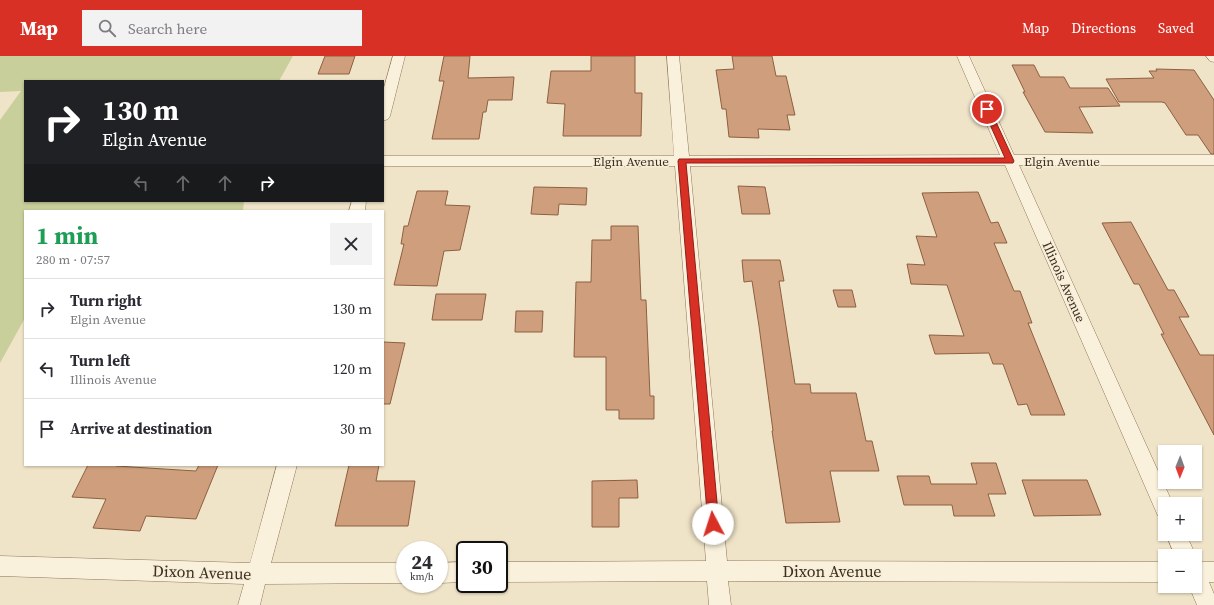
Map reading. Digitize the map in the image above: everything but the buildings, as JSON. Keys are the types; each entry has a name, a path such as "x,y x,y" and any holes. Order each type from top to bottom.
{"street":[{"path":"384,112 399,56"},
{"path":"673,56 720,605"},
{"name":"Illinois Avenue","path":"963,56 1160,497"},
{"name":"Elgin Avenue","path":"384,161 1214,160"},
{"path":"249,605 287,466"},
{"name":"Dixon Avenue","path":"0,566 257,574 396,573"},
{"name":"Dixon Avenue","path":"508,572 1158,572"},
{"path":"1202,572 1214,572"},
{"path":"1202,592 1208,605"}],"green space":[{"path":"0,56 293,56 280,80 24,80 24,202 244,202 243,210 24,210 24,320 0,363 0,120 21,91 0,92"}],"route":[{"path":"713,524 682,161 1010,161 987,109"}]}
